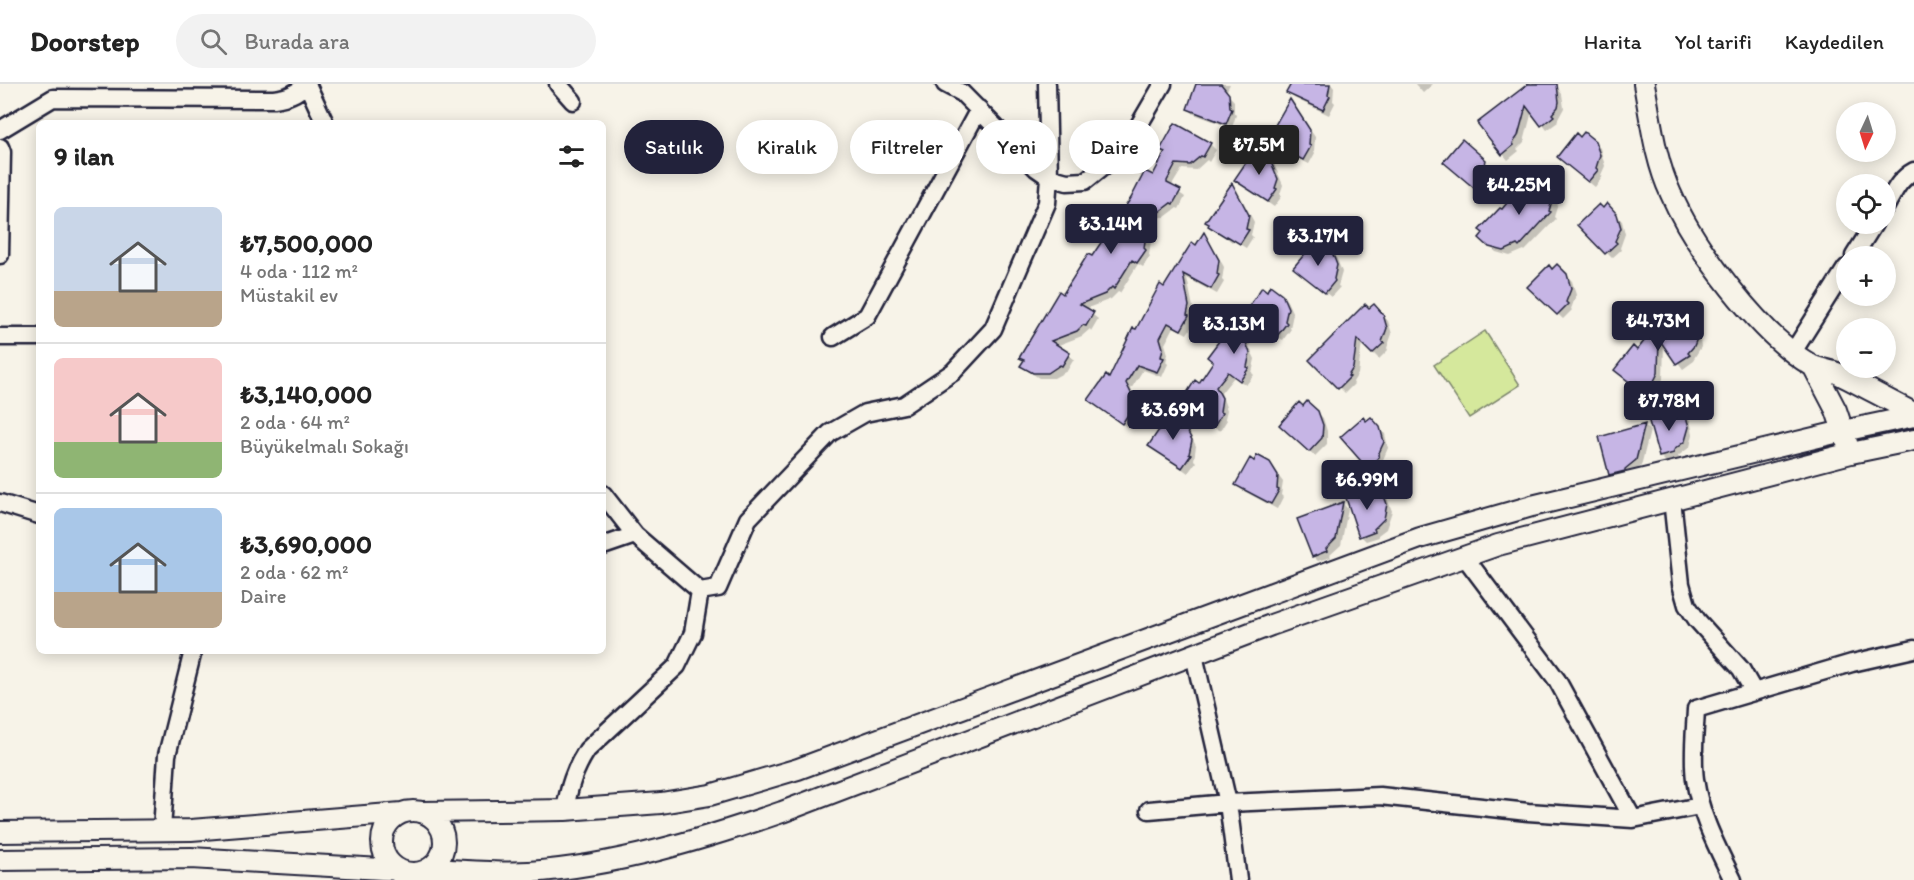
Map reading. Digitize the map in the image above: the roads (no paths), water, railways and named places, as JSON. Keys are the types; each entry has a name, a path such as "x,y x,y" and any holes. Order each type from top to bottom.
{"street":[{"path":"0,130 53,98 274,99 288,97 298,92 306,84 324,120"},
{"path":"558,84 573,101"},
{"path":"945,84 962,93 1036,168 1049,177 1067,182 1085,181 1125,149 1163,84"},
{"path":"700,591 718,588 748,519 830,433 865,413 904,405 953,372 993,329 1047,203 1049,177 1047,84"},
{"path":"1644,84 1656,150 1670,194 1690,233 1753,314 1793,352 1813,366 1834,372 1914,415"},
{"path":"833,338 867,316 978,109"},
{"path":"0,147 2,152 0,255"},
{"path":"1896,187 1906,175 1914,171"},
{"path":"1793,352 1836,284"},
{"path":"0,336 36,337"},
{"path":"1813,366 1836,410 1851,453"},
{"path":"0,832 191,830 412,811 565,810 661,803 710,795 762,781 1420,538 1532,506 1914,415"},
{"path":"0,860 191,858 293,863 401,875 419,872 522,876 639,855 745,825 1272,625 1498,544 1851,453 1914,440"},
{"path":"606,498 635,535 700,591"},
{"path":"1672,499 1681,584 1687,605 1697,620 1741,669 1754,690"},
{"path":"0,503 36,514"},
{"path":"606,545 635,535"},
{"path":"1464,556 1557,680 1633,819"},
{"path":"565,810 571,780 587,750 677,666 693,633 700,591"},
{"path":"1732,880 1708,829 1701,806 1695,777 1696,709 1754,690 1852,663 1914,649"},
{"path":"162,830 167,755 192,654"},
{"path":"1194,655 1228,802 1238,880"},
{"path":"1149,810 1228,802 1380,796 1528,812 1633,819 1701,806"},
{"path":"422,812 438,824 444,844 430,874"},
{"path":"401,875 385,855 382,836 386,826 402,813"},
{"path":"293,863 355,880"}]}
